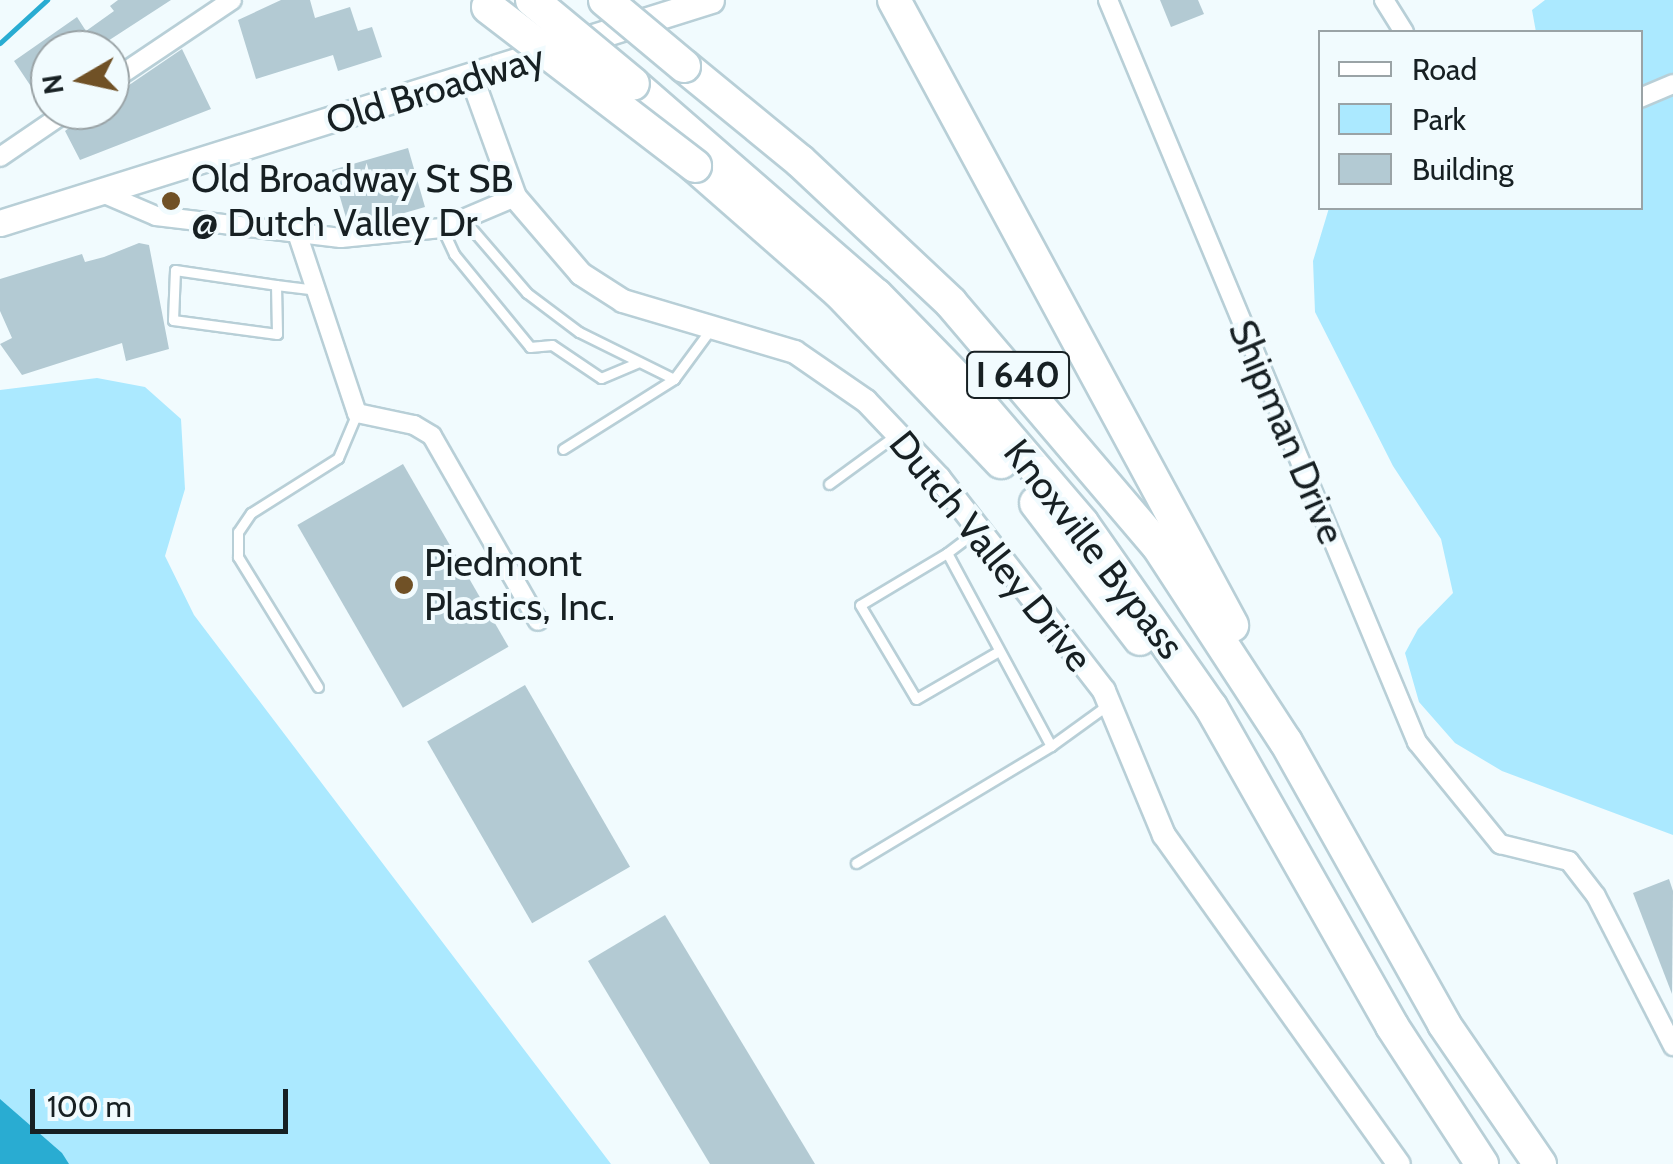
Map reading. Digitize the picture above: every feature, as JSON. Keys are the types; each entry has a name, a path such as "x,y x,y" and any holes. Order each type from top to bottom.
{"highway":[{"name":"Knoxville Bypass","path":"532,0 876,295 1082,523 1211,708 1392,1026 1482,1164"},
{"name":"Knoxville Bypass","path":"605,0 873,227 1002,356 1158,546 1286,742 1444,1024 1540,1164"},
{"path":"894,0 1202,562 1286,742"},
{"path":"483,4 696,166 839,292 1054,524 1174,684 1352,994 1460,1164"}],"main road":[{"name":"Old Broadway","path":"0,220 472,78 712,0"}],"street":[{"path":"130,69 232,0"},
{"name":"Shipman Drive","path":"1108,0 1418,742 1500,844 1570,861 1596,896 1673,1046"},
{"path":"1384,0 1403,30"},
{"name":"Dutch Valley Drive","path":"472,78 516,197 581,274 623,300 795,352 832,372 898,434 980,528 1109,704 1164,836 1399,1164"},
{"path":"1643,97 1673,84"},
{"path":"0,156 39,130"},
{"path":"100,192 156,216 298,236 442,228 516,197"},
{"path":"298,236 357,413 414,425 432,436 538,621"}],"lane":[{"path":"465,221 526,293 580,332 674,378"},
{"path":"442,228 454,254 530,347 552,345 601,378 639,362"},
{"path":"276,285 277,334 173,320 175,270 314,290"},
{"path":"562,449 674,378 713,325"},
{"path":"318,688 238,557 238,532 251,513 338,458 357,413"},
{"path":"829,484 898,434"},
{"path":"980,528 947,553 860,605 916,699 997,652"},
{"path":"947,553 1051,746"},
{"path":"856,863 1051,746 1109,704"}],"green space":[{"path":"1545,0 1673,0 1673,835 1502,771 1455,743 1419,702 1405,653 1418,629 1453,593 1441,539 1393,466 1315,312 1313,261 1328,210 1643,210 1643,30 1536,30 1532,10"},
{"path":"97,378 145,387 181,419 185,489 165,556 194,615 611,1164 0,1164 0,390"}],"shaded area":[{"path":"0,1099 62,1153 69,1164 0,1164"}],"building":[{"path":"118,0 171,0 125,30 87,30 114,11 110,6"},
{"path":"281,0 310,0 315,18 350,7 358,31 372,27 382,57 338,71 333,55 256,79 238,20"},
{"path":"1160,0 1198,0 1204,14 1171,27"},
{"path":"77,17 85,30 58,30"},
{"path":"182,49 211,109 80,160 65,131 130,130 130,84"},
{"path":"30,50 30,85 14,61"},
{"path":"408,148 425,207 373,222 347,221 332,170"},
{"path":"139,243 149,245 169,349 126,361 122,343 22,375 0,344 12,338 0,311 0,279 82,254 85,262"},
{"name":"Piedmont Plastics, Inc.","path":"403,464 508,647 403,708 297,525"},
{"path":"525,685 630,867 532,923 427,742"},
{"path":"1669,879 1673,891 1672,994 1633,893"},
{"path":"665,915 815,1164 710,1164 588,961"}],"waterway":[{"path":"0,43 47,0"}],"place":[{"name":"Old Broadway St SB @ Dutch Valley Dr","path":"171,201"},
{"name":"Piedmont Plastics, Inc.","path":"404,585"}]}
